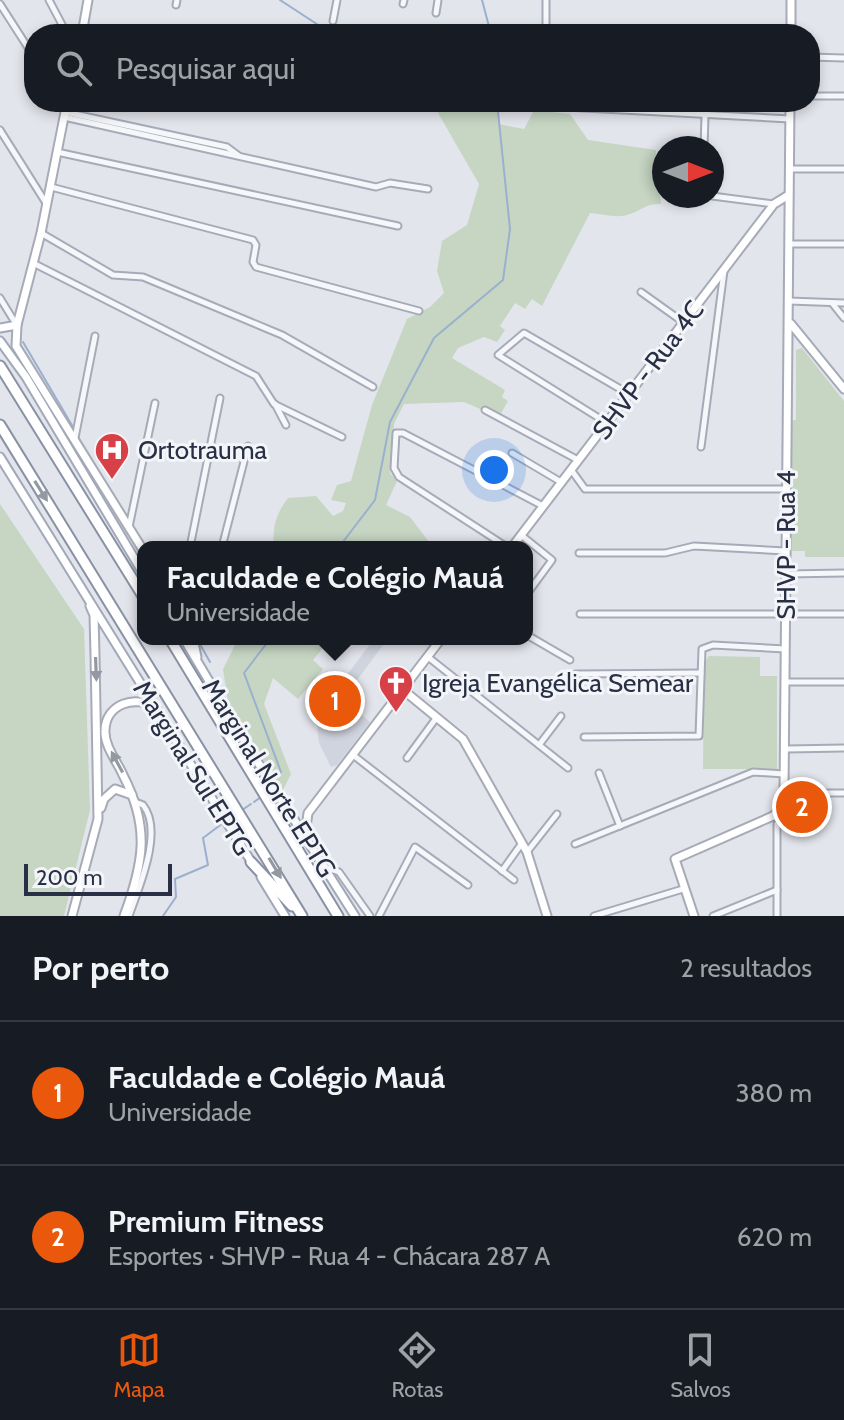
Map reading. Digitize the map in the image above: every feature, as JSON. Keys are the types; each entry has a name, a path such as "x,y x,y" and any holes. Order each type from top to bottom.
{"highway":[{"path":"0,366 137,586"},
{"path":"0,425 137,645"},
{"path":"137,645 302,916"},
{"path":"174,645 338,916"},
{"path":"189,670 241,736"},
{"path":"251,862 302,916"}],"street":[{"path":"49,0 62,24"},
{"path":"84,24 88,0"},
{"path":"333,21 337,0"},
{"path":"436,13 438,0"},
{"path":"546,0 546,24"},
{"path":"791,0 791,24"},
{"path":"0,4 24,41"},
{"path":"820,57 844,58"},
{"path":"820,96 844,96"},
{"path":"64,112 41,233 17,325 18,350 137,541"},
{"path":"80,112 240,156 376,187 390,183 428,189"},
{"path":"652,112 790,119"},
{"name":"SHVP - Rua 4","path":"784,793 785,489 791,324 787,196 790,112"},
{"path":"704,136 705,115"},
{"path":"0,130 47,203"},
{"path":"0,147 8,142"},
{"path":"57,152 398,226"},
{"path":"789,169 844,169"},
{"path":"51,187 253,240 256,267 419,311"},
{"name":"SHVP - Rua 4C","path":"515,541 572,471 774,204 787,196"},
{"path":"724,198 774,204"},
{"path":"41,233 113,275 143,277 282,335 373,387"},
{"path":"788,244 844,244"},
{"path":"33,263 256,376 286,425"},
{"path":"701,447 724,271"},
{"path":"641,292 683,322"},
{"path":"0,298 17,325"},
{"path":"788,301 844,303"},
{"path":"832,302 844,318"},
{"path":"791,324 844,389"},
{"path":"0,328 17,325"},
{"path":"607,423 498,355 524,333 629,394"},
{"path":"75,438 95,336"},
{"path":"0,341 26,377 137,563"},
{"path":"191,541 220,398"},
{"path":"129,528 155,403"},
{"path":"274,404 342,437"},
{"path":"485,410 579,461"},
{"path":"500,541 399,477 394,468 396,433 403,433 543,506"},
{"path":"224,541 248,446"},
{"path":"512,453 562,483"},
{"name":"Marginal Sul EPTG","path":"0,457 285,916"},
{"path":"572,471 585,489 785,489"},
{"path":"521,535 528,541"},
{"path":"533,545 552,560 533,586"},
{"path":"579,553 665,553 694,546 785,551"},
{"path":"786,574 844,573"},
{"path":"84,593 94,615 98,819"},
{"path":"580,614 844,614"},
{"path":"533,638 570,660"},
{"name":"Marginal Norte EPTG","path":"188,645 355,916"},
{"path":"194,645 198,663"},
{"path":"305,837 304,824 308,813 437,645"},
{"path":"584,737 699,736 701,651 709,646 786,649"},
{"path":"428,657 568,768"},
{"path":"576,674 701,673"},
{"path":"786,682 844,682"},
{"path":"402,689 438,716 467,745 527,852 547,916"},
{"path":"127,916 141,861 143,838 138,803 108,746 106,722 113,711 127,702 144,702 155,708"},
{"path":"407,758 438,716"},
{"path":"539,745 561,716"},
{"path":"786,749 844,748"},
{"path":"353,755 514,880"},
{"path":"575,844 753,772 785,774"},
{"path":"599,773 620,826"},
{"path":"72,916 104,799 115,789 131,793 138,803"},
{"path":"694,916 674,864 677,857 773,816 781,809 784,793 844,793"},
{"path":"288,810 298,815 308,813"},
{"path":"527,852 557,814"},
{"path":"777,824 777,916"},
{"path":"502,871 522,843"},
{"path":"379,916 415,847 468,885"},
{"path":"325,867 339,872 370,916"},
{"path":"594,916 683,889"},
{"path":"713,916 777,890"}],"shaded area":[{"path":"369,645 383,645 343,699 370,722 337,765 331,767 319,743 316,716"}],"green space":[{"path":"439,112 497,112 498,124 524,129 533,112 570,114 588,140 652,149 652,205 620,216 590,213 542,306 532,299 525,309 515,303 500,326 505,330 497,342 484,337 458,348 452,358 505,390 502,397 508,401 499,417 464,402 404,404 394,424 390,473 397,481 386,505 410,517 428,541 274,541 276,521 288,498 316,496 333,516 343,511 346,503 331,500 337,485 351,481 372,405 407,319 430,307 444,293 437,271 442,241 467,225 479,184"},
{"path":"802,348 844,401 844,557 805,557 805,551 792,551 792,538 789,537 789,421 796,420 796,350"},
{"path":"0,504 84,629 90,810 64,916 0,916"},
{"path":"235,645 325,645 313,660 323,669 298,699 273,678 264,704 291,774 282,792 228,701 223,669"},
{"path":"709,656 760,657 760,676 777,676 777,769 703,769 704,663"}],"waterway":[{"path":"280,0 317,24"},
{"path":"482,0 488,24"},
{"path":"344,541 375,500 390,422 434,338 503,280 510,229 498,112"},
{"path":"0,304 9,319"},
{"path":"23,342 73,427"},
{"path":"78,437 106,485"},
{"path":"200,645 210,662"},
{"path":"265,645 244,673 281,772 273,784"},
{"path":"254,802 261,797"},
{"path":"242,810 251,804"},
{"path":"163,916 176,897 175,879 208,865 203,838 223,823"}],"place":[{"name":"Ortotrauma","path":"112,481"},
{"name":"Faculdade e Colégio Mauá","path":"335,701"},
{"name":"Igreja Evangélica Semear","path":"396,714"},
{"name":"Premium Fitness","path":"802,807"}]}
